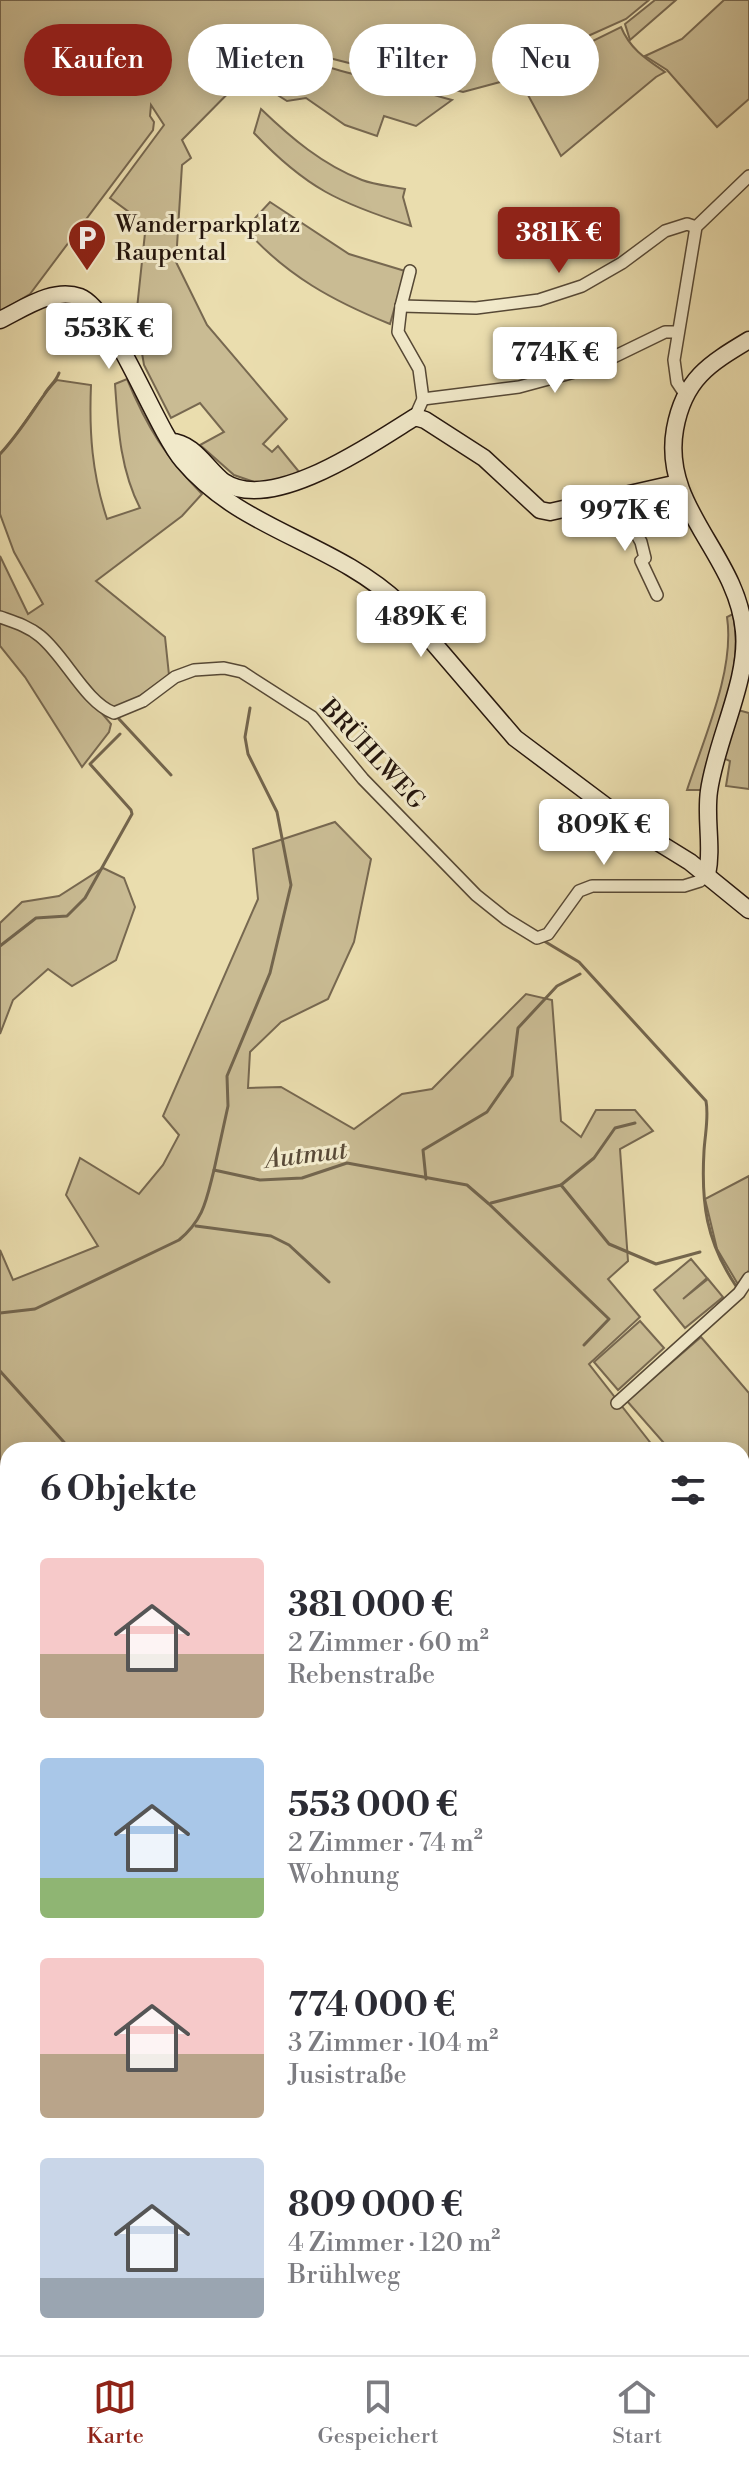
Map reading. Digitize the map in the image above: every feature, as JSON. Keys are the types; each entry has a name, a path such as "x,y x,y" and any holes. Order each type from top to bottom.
{"street":[{"path":"685,394 677,382 674,360 696,227 749,176"},
{"path":"401,306 476,308 539,300 582,286 622,263 665,231 687,224 696,227"},
{"path":"169,442 185,446 225,483 253,492 271,491 353,455 415,417 423,399 419,369 398,332 410,271"},
{"path":"0,320 58,295 80,298 99,311 169,442 195,474 226,501 356,568 381,585 515,738 635,828 666,845 707,875 749,910"},
{"path":"423,399 526,385 593,367 665,332 677,332"},
{"path":"707,875 711,854 709,792 743,663 744,630 738,599 724,565 687,506 678,483 674,467 674,437 678,410 685,394 708,364 749,340"},
{"path":"415,417 425,420 483,457 540,510 550,512 678,483"},
{"path":"616,497 641,542 645,558 641,561 657,595"},
{"name":"BRÜHLWEG","path":"0,617 39,635 97,701 114,713 143,701 175,677 194,670 224,668 242,672 312,717 363,779 476,895 537,938 548,934 579,891 592,886 684,886 707,875"},
{"path":"617,1403 739,1293 749,1278"}],"shaded area":[{"path":"0,0 649,0 626,19 599,31 599,24 492,24 492,84 476,88 476,24 349,24 349,63 333,59 333,24 188,24 188,96 225,96 182,140 191,158 182,165 176,262 207,325 287,419 263,444 272,452 278,446 300,473 260,484 234,475 200,445 224,432 200,403 171,418 144,365 136,318 145,233 133,215 110,198 164,125 151,105 153,130 30,294 0,312"},
{"path":"655,0 676,0 630,40 625,24"},
{"path":"724,0 749,0 749,99 717,127 667,70 645,56 682,39"},
{"path":"621,27 634,47 665,72 561,156 529,96 599,96 599,38"},
{"path":"333,68 349,73 349,96 437,96 452,100 416,126 384,116 377,136 345,125 306,98 287,101 279,96 333,96"},
{"path":"261,109 296,140 334,167 367,182 405,189 403,197 411,226 343,201 290,168 254,133"},
{"path":"270,202 349,254 405,271 390,324 312,286 261,246 245,229"},
{"path":"127,379 158,441 202,494 182,516 96,581 165,637 169,675 127,705 109,709 41,629 0,614 0,556 28,614 43,604 14,552 0,514 0,454 57,380 91,385 93,453 107,519 140,508 124,463 117,416 115,384"},
{"path":"733,614 736,636 732,680 702,790 687,790 722,681 727,659 727,617"},
{"path":"0,619 39,639 111,724 109,732 82,767 25,677 0,646"},
{"path":"738,710 749,713 749,789 726,786 730,761 723,758"},
{"path":"335,822 371,859 354,942 328,999 281,1022 250,1052 248,1088 281,1087 354,1129 402,1094 432,1089 526,994 552,1000 561,1121 581,1137 596,1110 635,1110 653,1131 620,1149 628,1261 608,1279 640,1317 589,1364 650,1442 0,1442 0,1250 13,1280 98,1246 66,1195 80,1158 139,1194 163,1165 179,1135 163,1116 258,899 253,849"},
{"path":"103,868 124,878 135,907 116,960 72,986 48,969 13,1000 0,1034 0,923 22,902 59,896"},
{"path":"749,1176 749,1270 739,1286 717,1249 705,1199"},
{"path":"691,1259 707,1278 683,1299 708,1279 723,1297 685,1328 654,1290"},
{"path":"640,1321 664,1348 618,1390 594,1362"},
{"path":"701,1337 749,1393 749,1442 663,1442 627,1401"}],"waterway":[{"path":"0,454 59,373"},
{"path":"214,1170 228,1106 227,1076 270,973 291,885 277,812 248,754 245,737 250,708"},
{"path":"119,719 171,775"},
{"path":"0,946 36,918 67,916 85,898 132,814 90,764 120,734"},
{"path":"545,939 579,962 706,1101 705,1205 718,1253 736,1286"},
{"path":"426,1179 423,1150 487,1112 512,1076 518,1028 557,986 580,974"},
{"path":"491,1203 561,1185 594,1158 615,1128 635,1123"},
{"name":"Autmut","path":"0,1313 35,1309 179,1240 199,1217 214,1170 260,1180 302,1178 347,1163 467,1185 609,1319 584,1345"},
{"path":"561,1185 609,1244 656,1264 700,1252"},
{"path":"196,1226 271,1236 289,1245 329,1282"},
{"path":"0,1371 64,1442"}],"place":[{"name":"Wanderparkplatz Raupental","path":"87,272"}]}
